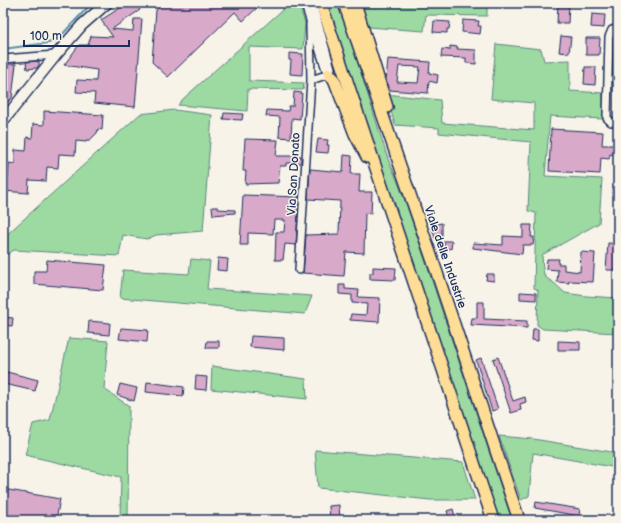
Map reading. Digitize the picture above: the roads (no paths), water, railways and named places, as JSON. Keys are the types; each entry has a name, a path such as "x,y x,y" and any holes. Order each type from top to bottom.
{"main road":[{"path":"321,3 493,520"},
{"name":"Viale delle Industrie","path":"344,3 437,273 519,520"},
{"path":"356,3 406,170 408,189"},
{"path":"329,74 334,79 355,134 383,188"}],"street":[{"path":"3,121 82,25 107,3"},
{"path":"306,3 329,74"},
{"path":"312,3 331,64 331,71 329,74"},
{"name":"Via San Donato","path":"299,270 311,80 310,16"},
{"path":"615,29 609,37 607,118 611,122 618,122"},
{"path":"3,59 56,55"},
{"path":"311,80 329,74"}],"waterway":[{"path":"3,49 48,43 57,40 93,3"}]}
